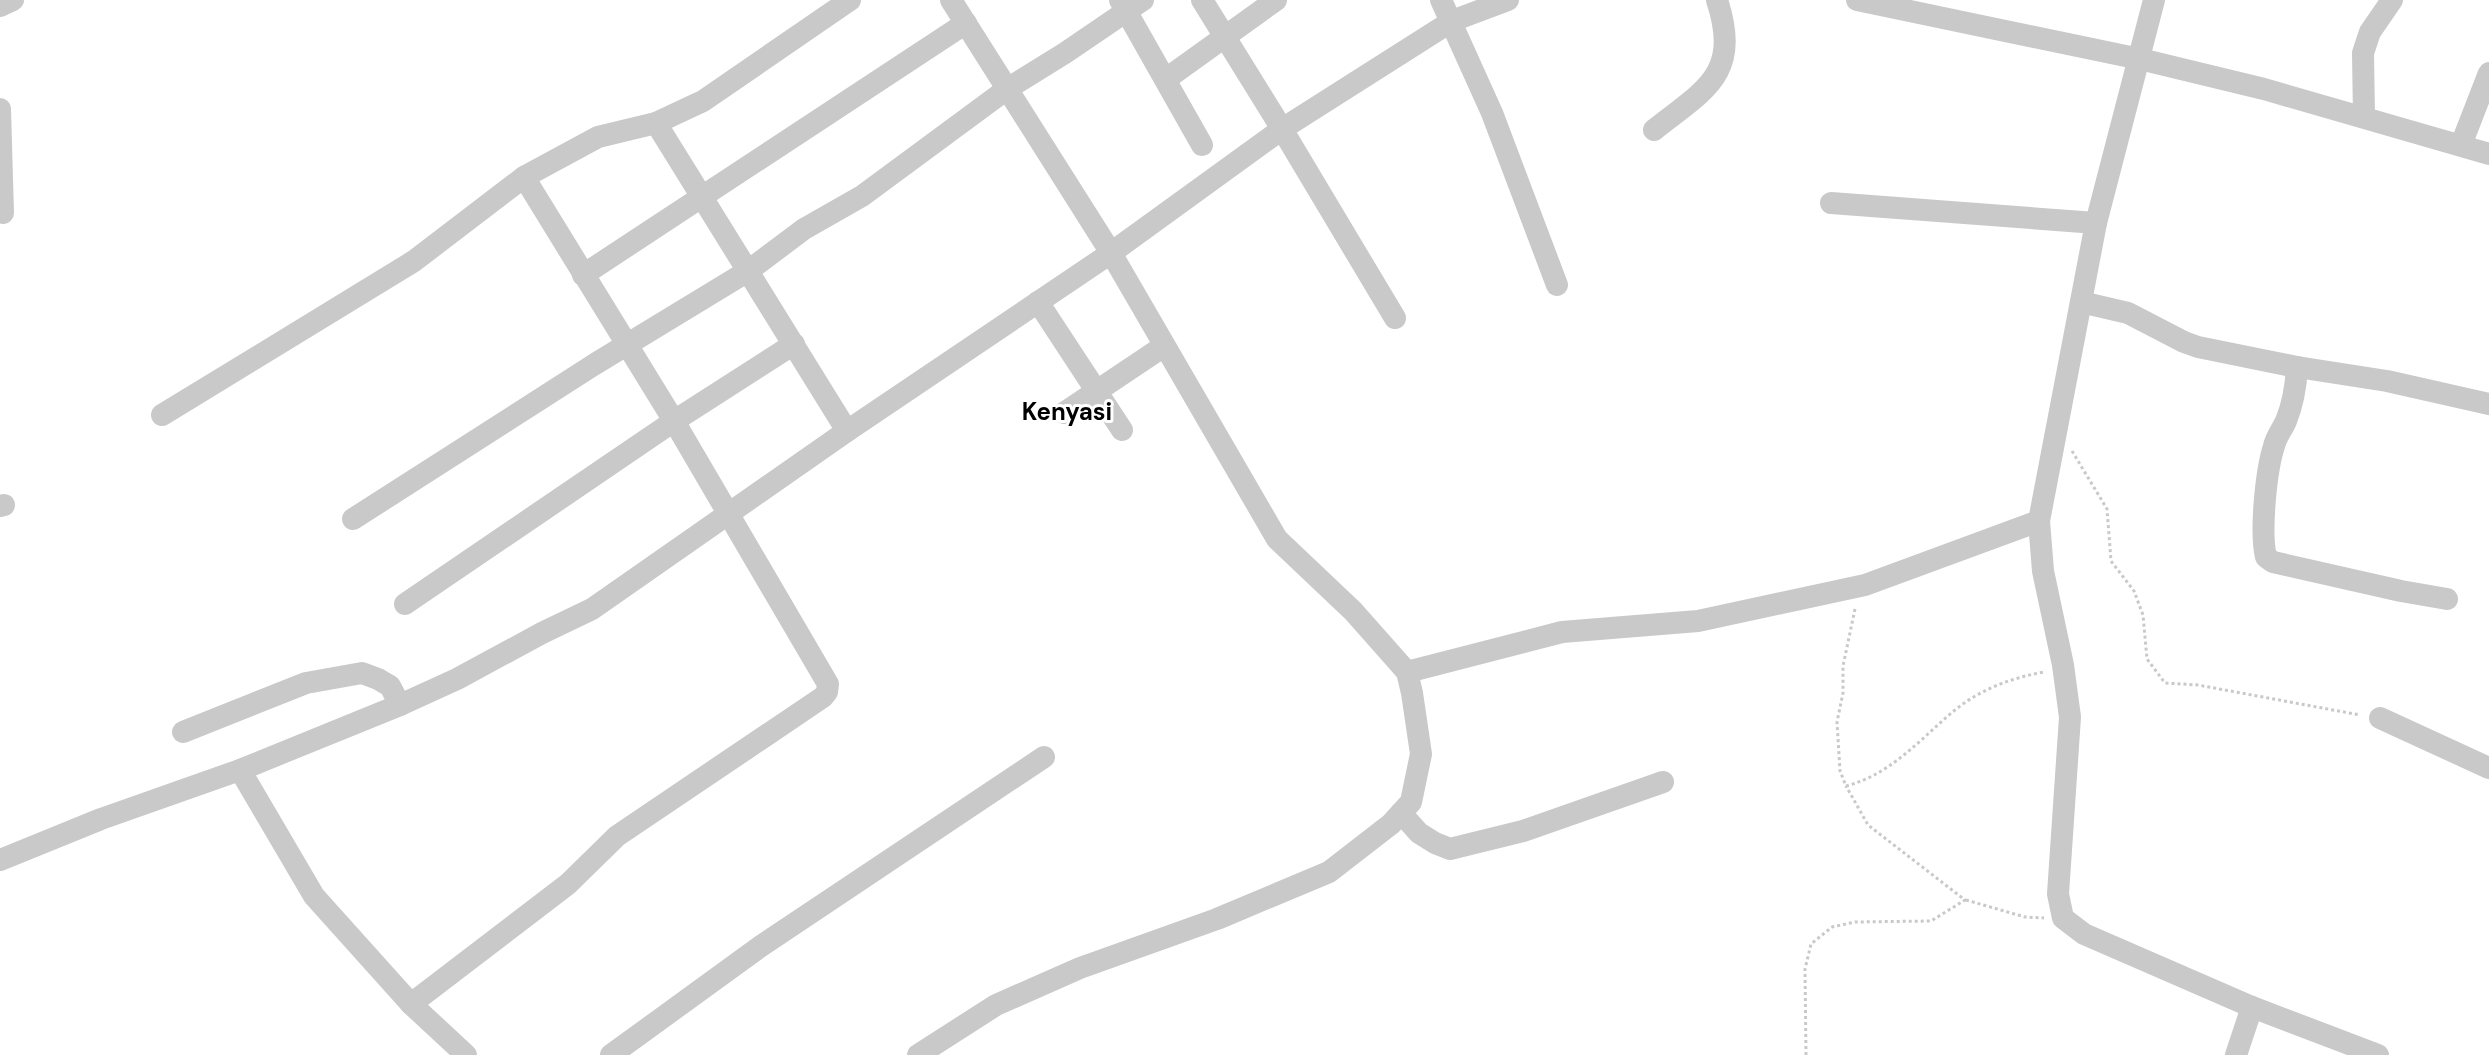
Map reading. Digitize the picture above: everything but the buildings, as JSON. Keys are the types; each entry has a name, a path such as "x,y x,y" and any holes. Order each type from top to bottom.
{"street":[{"path":"0,6 13,0"},
{"path":"162,415 414,261 524,177 598,137 656,123 704,101 850,0"},
{"path":"918,1055 996,1005 1069,973 1217,919 1329,872 1391,824 1411,802 1421,754 1407,672 1353,611 1308,571 1277,539 1112,253 951,0"},
{"path":"1202,0 1395,318"},
{"path":"1166,80 1276,0"},
{"path":"1441,0 1492,113 1557,285"},
{"path":"0,860 101,819 240,770 400,705 457,679 592,609 847,431 1112,253 1282,129 1452,21 1508,0"},
{"path":"1654,130 1711,85 1720,67 1724,58 1725,24 1717,0"},
{"path":"1857,0 2140,59 2264,88 2489,154"},
{"path":"2154,0 2097,223 2039,521 2043,571 2070,717 2058,894 2063,918 2084,934 2252,1007 2379,1055"},
{"path":"2364,117 2363,53 2370,32 2392,0"},
{"path":"353,519 748,271 804,229 862,196 1007,89 1130,4 1166,80 1202,145"},
{"path":"583,275 966,23"},
{"path":"2461,145 2489,73"},
{"path":"0,109 3,213"},
{"path":"656,123 847,431"},
{"path":"411,1004 568,884 617,836 823,698 827,692 828,684 729,514 524,177"},
{"path":"1831,203 2097,223"},
{"path":"1038,302 1122,430"},
{"path":"2081,302 2128,313 2198,347 2297,367 2387,381 2489,404"},
{"path":"405,603 674,421 794,344"},
{"path":"1064,412 1164,346"},
{"path":"2297,367 2296,386 2286,421 2274,446 2267,487 2264,546 2266,556 2273,562 2447,599"},
{"path":"1407,672 1562,632 1698,621 1864,585 2039,521"},
{"path":"183,732 306,683 362,674 390,686 400,705"},
{"path":"2380,718 2489,768"},
{"path":"611,1055 761,946 1044,758"},
{"path":"240,770 314,896 411,1004 466,1055"},
{"path":"1401,813 1419,833 1450,849 1523,831 1663,782"},
{"path":"2236,1055 2252,1007"}],"path":[{"path":"2056,435 2077,457 2107,509 2111,561 2134,591 2143,615 2147,659 2165,683 2198,685 2380,718"},
{"path":"1864,585 1853,613 1843,666 1843,693 1837,722 1840,771 1868,825 1965,900 2025,917 2063,918"},
{"path":"1846,786 1867,779 1896,763 1955,710 1993,686 2062,665"},
{"path":"1806,1055 1805,969 1811,944 1832,927 1855,922 1931,921 1965,900"}],"district":[{"name":"Kenyasi","path":"1067,411"}]}
